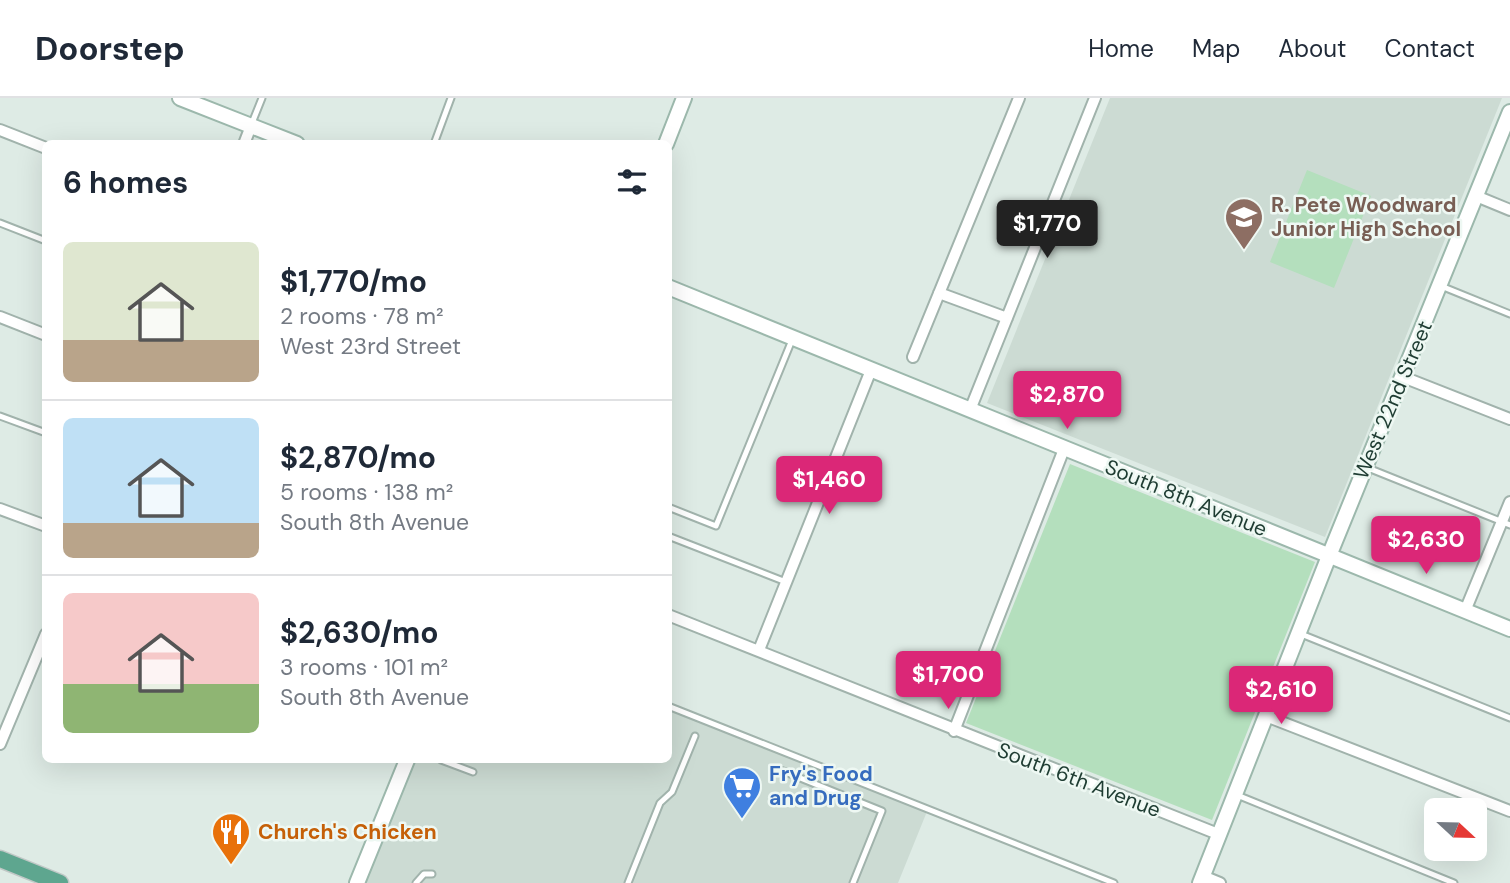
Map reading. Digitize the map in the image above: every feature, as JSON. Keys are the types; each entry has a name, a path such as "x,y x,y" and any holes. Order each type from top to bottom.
{"main road":[{"path":"0,859 26,877 60,883"}],"street":[{"path":"180,98 287,140"},
{"path":"668,140 684,98"},
{"path":"913,357 1019,98"},
{"path":"970,410 1095,98"},
{"name":"West 22nd Street","path":"1201,879 1510,112"},
{"path":"246,140 251,126"},
{"path":"0,130 42,146"},
{"path":"1476,196 1510,210"},
{"name":"South 8th Avenue","path":"672,289 1510,629"},
{"path":"939,293 1007,318"},
{"path":"0,317 42,333"},
{"path":"759,650 871,370"},
{"path":"1403,377 1510,419"},
{"path":"954,731 1064,449"},
{"path":"1465,611 1506,524 1510,502"},
{"path":"0,509 42,525"},
{"name":"South 6th Avenue","path":"672,617 759,650 848,689 1218,834"},
{"path":"0,744 42,644"},
{"path":"1266,716 1510,811"},
{"path":"357,883 406,763"},
{"path":"1201,879 1220,883"}],"lane":[{"path":"251,126 262,98"},
{"path":"435,140 451,98"},
{"path":"0,223 42,239"},
{"path":"1441,286 1510,314"},
{"path":"672,509 716,526 792,339"},
{"path":"0,416 42,432"},
{"path":"1365,467 1506,524"},
{"path":"672,538 786,582"},
{"path":"1298,633 1510,718"},
{"path":"672,708 1114,883"},
{"path":"628,883 660,803 673,792 695,736"},
{"path":"449,763 473,772"},
{"path":"778,769 883,811 853,883"},
{"path":"1234,794 1454,883"},
{"path":"416,883 424,874 432,874"}],"shaded area":[{"name":"R. Pete Woodward Junior High School","path":"1110,98 1502,98 1325,537 987,403"},
{"path":"672,707 928,809 898,883 358,883 408,763 672,763"}],"green space":[{"path":"1307,170 1371,196 1334,288 1270,262"},
{"path":"1070,464 1315,562 1212,820 966,723"}],"place":[{"name":"R. Pete Woodward Junior High School","path":"1244,251"},
{"name":"Fry's Food and Drug","path":"742,820"},
{"name":"Church's Chicken","path":"231,866"}]}
